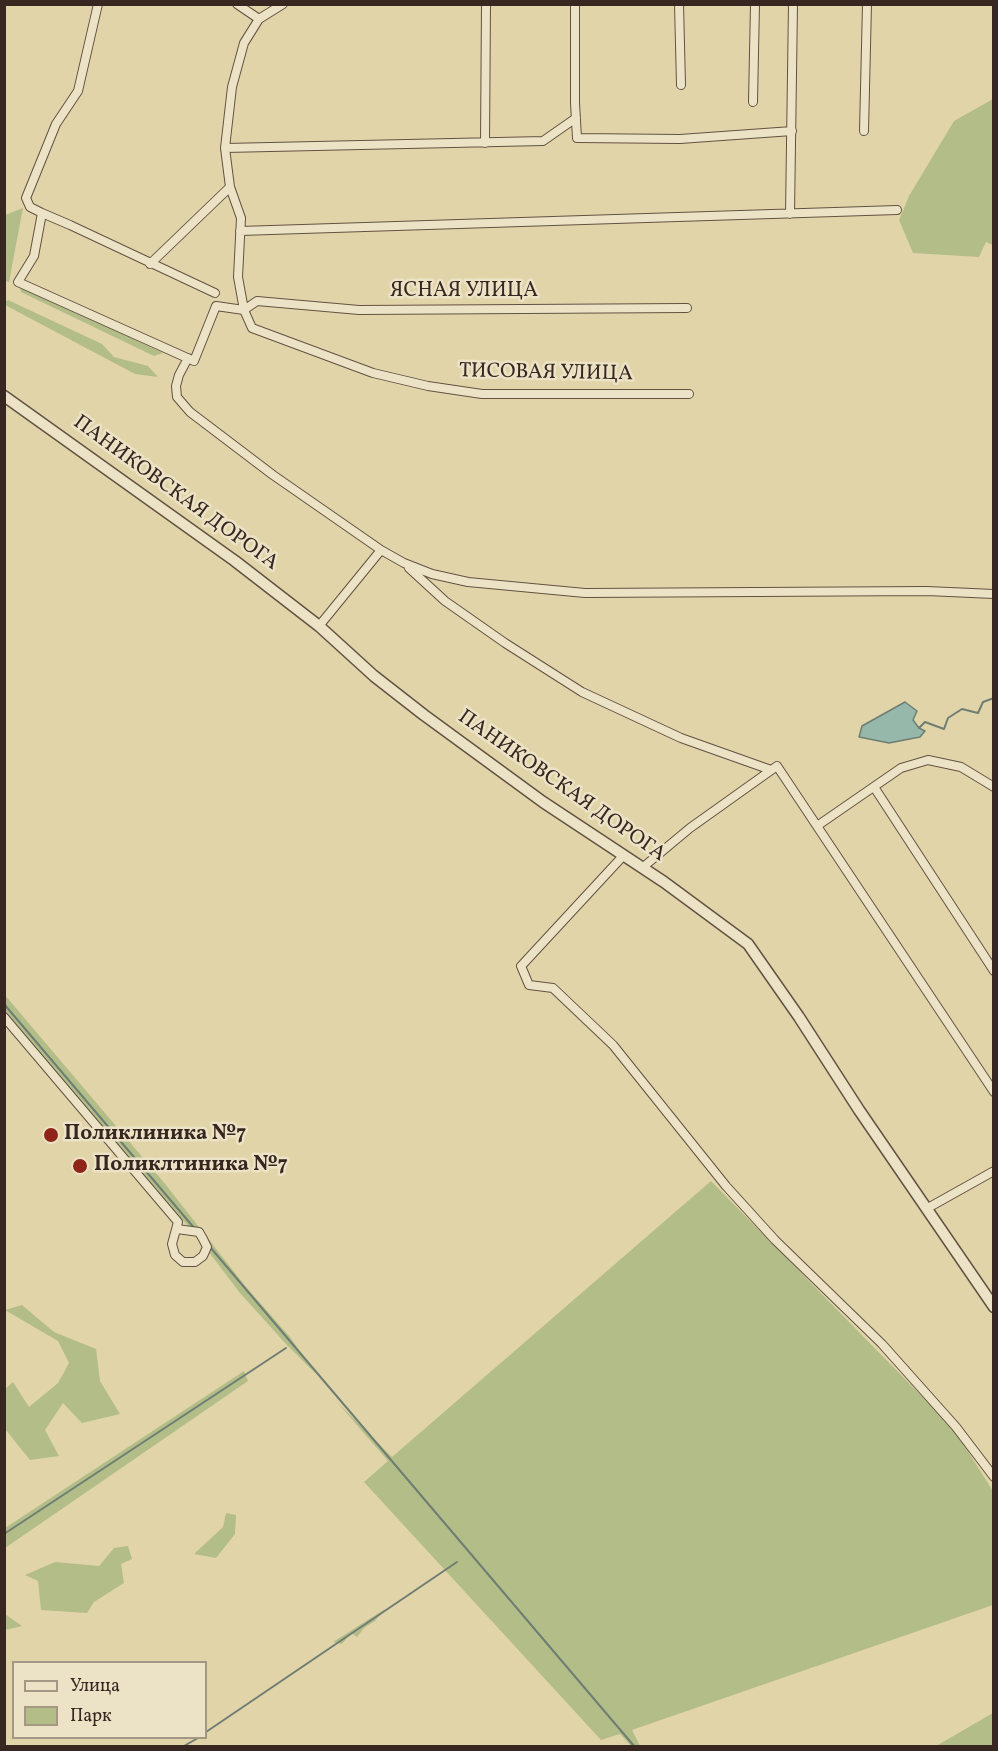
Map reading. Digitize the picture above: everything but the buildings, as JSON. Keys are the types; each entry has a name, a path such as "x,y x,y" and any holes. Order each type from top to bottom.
{"street":[{"path":"98,4 78,91 56,124 26,198 30,207 215,293"},
{"path":"237,4 259,19"},
{"path":"42,213 34,256 18,282 194,361 216,306 244,310 238,277 242,218 230,187 225,148 236,69 244,43 259,19 283,4"},
{"path":"485,143 486,4"},
{"path":"575,4 577,138 680,139 792,131"},
{"path":"679,4 681,85"},
{"path":"753,102 755,4"},
{"path":"790,214 793,4"},
{"path":"864,131 867,4"},
{"path":"225,148 543,141 576,118"},
{"path":"150,264 230,187"},
{"path":"240,231 897,210"},
{"name":"ЯСНАЯ УЛИЦА","path":"244,310 257,301 359,310 687,308"},
{"name":"ТИСОВАЯ УЛИЦА","path":"244,310 252,328 374,373 428,386 482,394 689,394"},
{"path":"188,358 176,386 177,397 190,412 273,475 381,550 404,563 432,574 468,582 585,594 927,591 993,594"},
{"name":"ПАНИКОВСКАЯ ДОРОГА","path":"4,396 235,561 318,626 374,676 424,715 543,802 642,868 748,944 800,1017 859,1110 993,1307"},
{"path":"318,626 381,550"},
{"path":"404,563 445,601 582,692 681,738 771,770"},
{"path":"817,826 901,768 928,760 961,767 993,787"},
{"path":"642,868 690,828 777,766 993,1092"},
{"path":"874,787 993,971"},
{"path":"623,856 521,966 529,985 553,988 613,1045 726,1186 775,1240 882,1344 956,1427 993,1477"},
{"path":"4,1017 178,1222 172,1244 175,1255 183,1262 195,1262 203,1256 207,1247 203,1239 199,1232 177,1229"},
{"path":"926,1209 993,1171"}],"green space":[{"path":"993,99 993,245 986,242 979,257 913,253 899,220 909,196 954,121"},
{"path":"23,208 9,282 5,281 5,215"},
{"path":"20,287 163,353 154,356 21,292"},
{"path":"8,300 102,344 114,357 148,366 158,377 135,374 5,305"},
{"path":"4,994 166,1185 246,1287 290,1337 315,1373 240,1293 192,1230 145,1180 5,1013"},
{"path":"711,1181 953,1428 993,1491 993,1605 632,1730 640,1746 631,1746 620,1734 601,1740 364,1482 388,1461 337,1402 392,1457"},
{"path":"22,1305 54,1332 96,1349 100,1381 120,1414 82,1423 63,1403 45,1430 59,1456 30,1460 5,1429 5,1389 13,1382 29,1407 58,1383 69,1363 58,1341 5,1310"},
{"path":"244,1371 248,1381 5,1548 5,1528"},
{"path":"226,1513 236,1515 235,1534 216,1558 194,1554 223,1527"},
{"path":"128,1546 132,1559 121,1564 124,1583 94,1602 87,1613 41,1610 38,1581 25,1575 55,1562 99,1566 114,1548"},
{"path":"385,1609 357,1637 351,1633 342,1644 333,1642"},
{"path":"5,1614 22,1626 5,1630"},
{"path":"993,1713 993,1746 936,1746"}],"shaded area":[{"path":"905,702 917,711 913,720 919,728 925,731 920,737 889,743 859,737 862,726"}],"waterway":[{"path":"919,728 925,722 944,729 948,718 962,709 978,713 983,702 994,698"},
{"path":"4,1004 195,1229"},
{"path":"210,1247 634,1746"},
{"path":"4,1534 286,1348"},
{"path":"207,1731 457,1562"},
{"path":"184,1746 196,1739"}],"place":[{"name":"Поликлиника №7","path":"51,1135"},
{"name":"Поликлтиника №7","path":"80,1166"}]}
